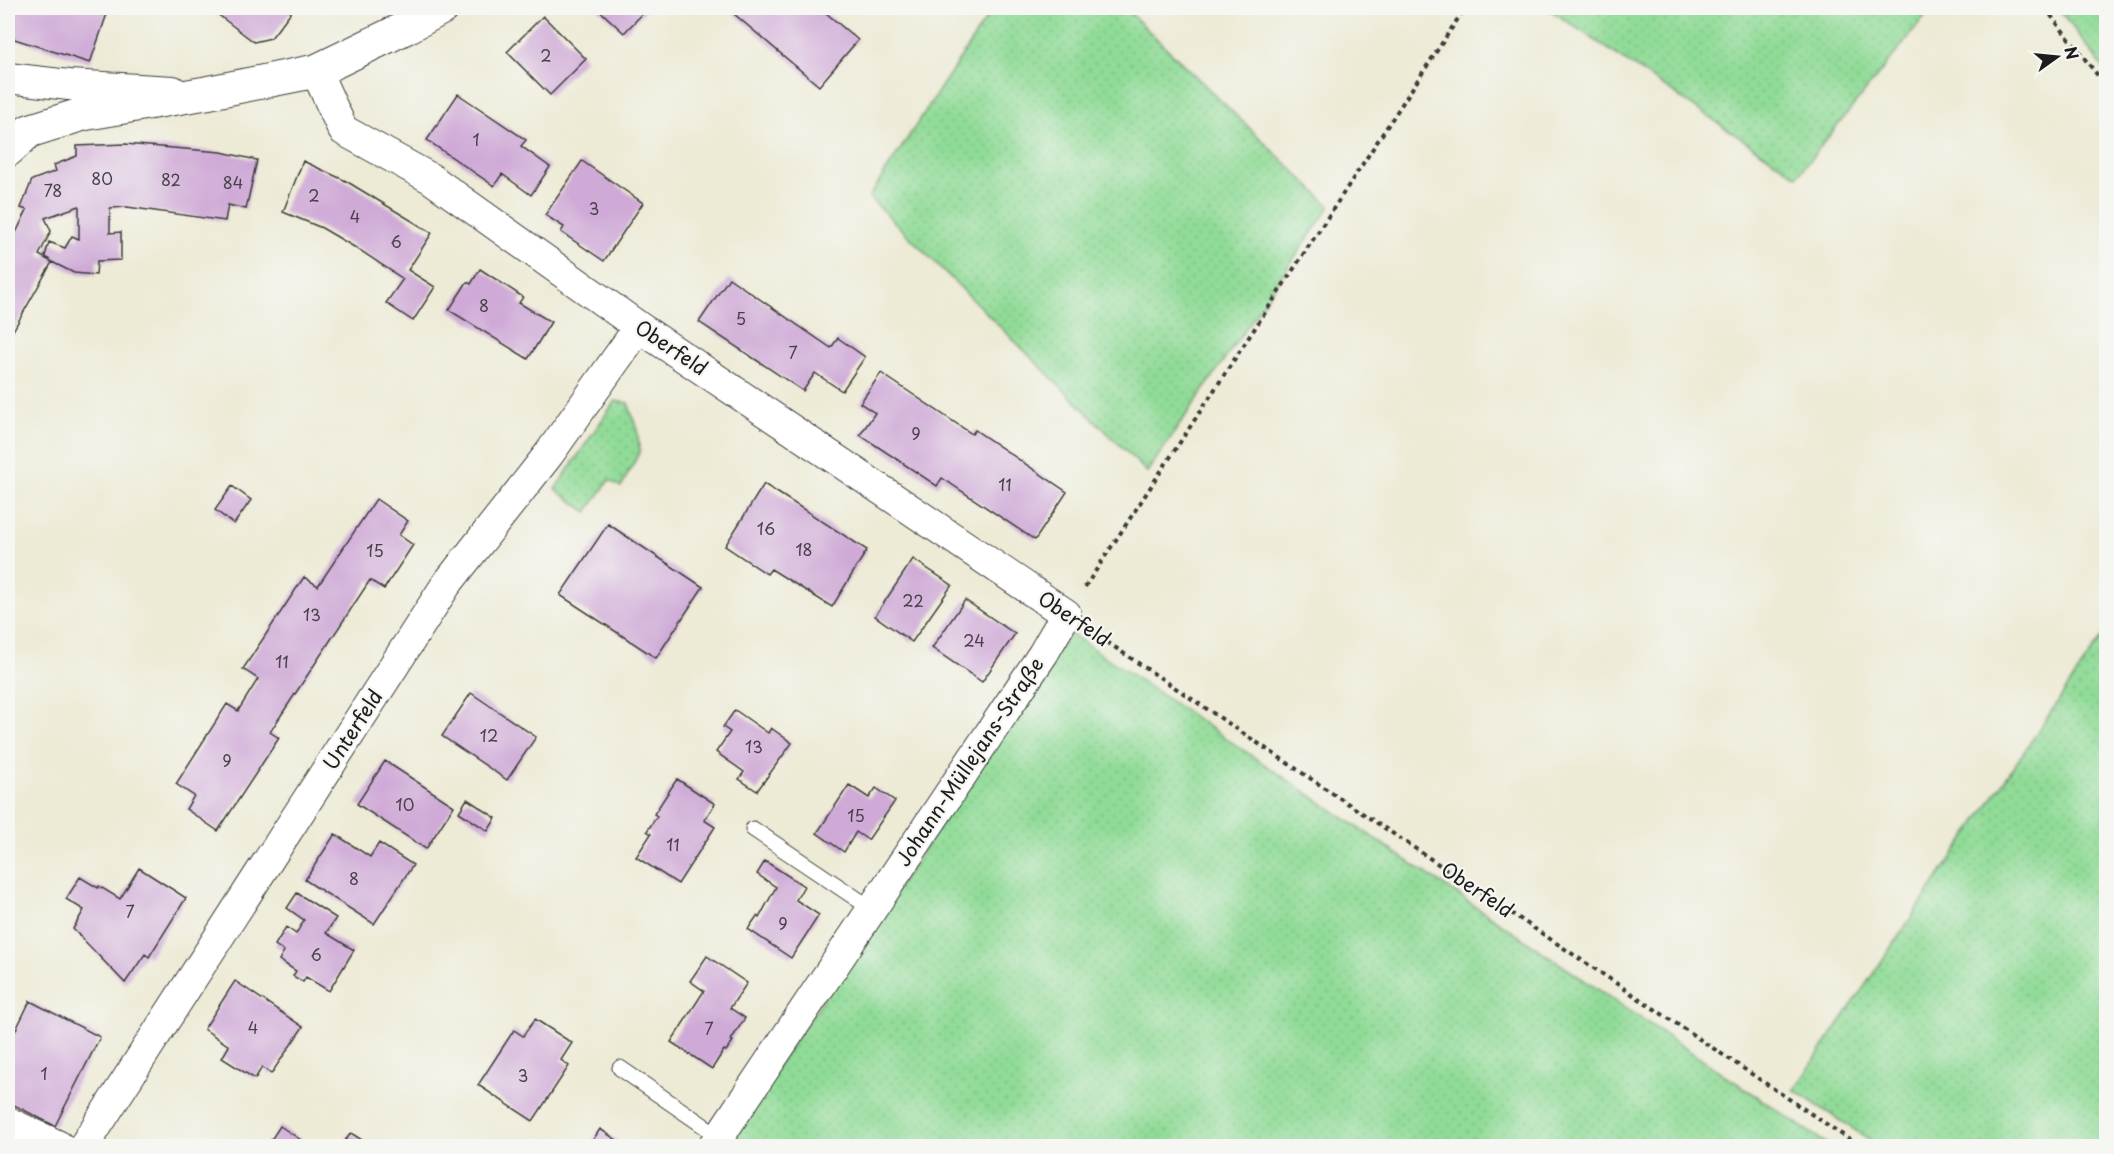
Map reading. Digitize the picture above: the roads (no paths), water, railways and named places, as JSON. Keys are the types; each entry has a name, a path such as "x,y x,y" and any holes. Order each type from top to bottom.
{"street":[{"path":"8,150 30,131 83,114 316,71 442,8"},
{"name":"Oberfeld","path":"316,71 343,130 430,178 639,327 1066,614"},
{"path":"8,78 69,85 206,93"},
{"name":"Unterfeld","path":"84,1146 446,585 549,454 639,327"},
{"name":"Johann-Müllejans-Straße","path":"717,1142 1042,654 1066,614"},
{"path":"8,1122 59,1146"}],"lane":[{"path":"753,829 872,909"},
{"name":"Johann-Müllejans-Straße","path":"620,1068 717,1142"}]}
